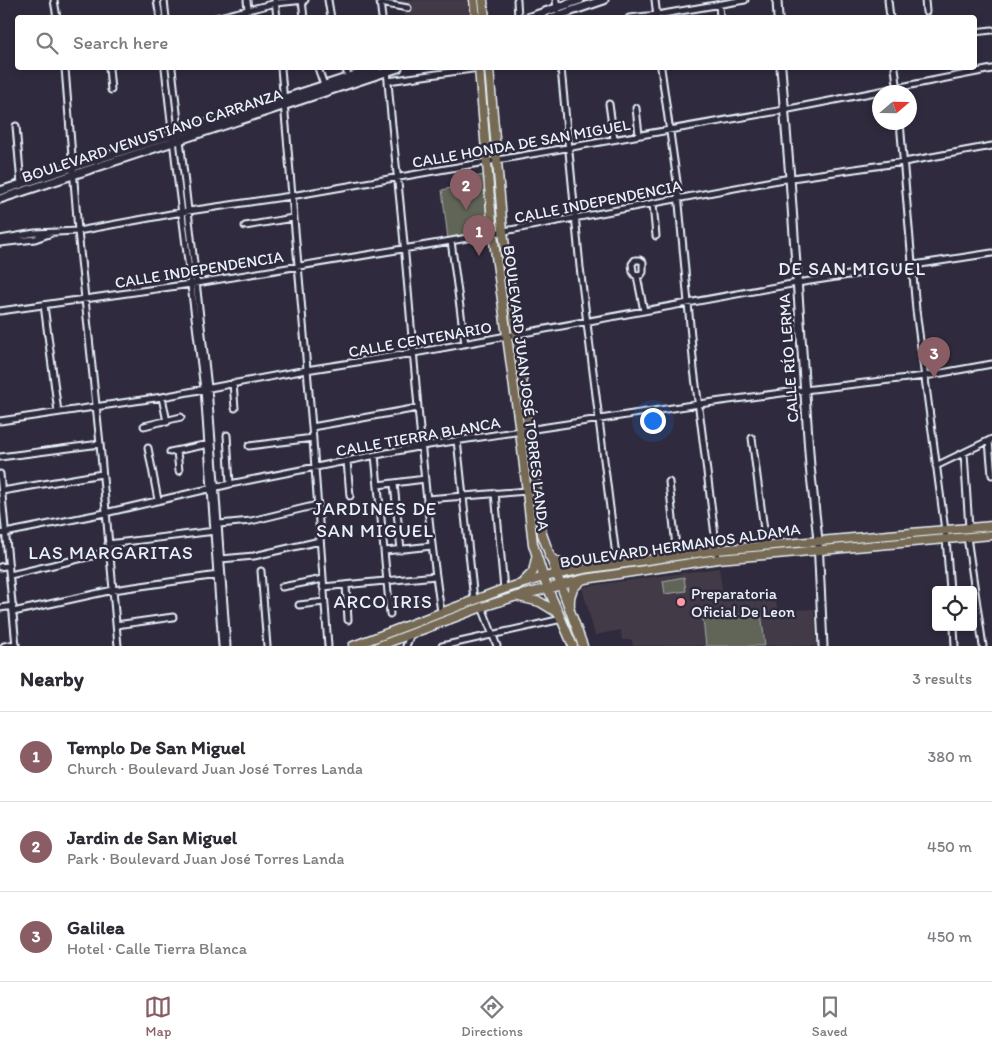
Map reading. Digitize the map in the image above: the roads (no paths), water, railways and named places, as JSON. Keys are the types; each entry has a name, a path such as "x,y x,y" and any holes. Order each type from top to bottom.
{"main road":[{"path":"474,0 476,15"},
{"path":"483,0 485,15"},
{"path":"556,12 580,0"},
{"path":"542,15 604,0"},
{"path":"777,0 778,15"},
{"name":"BOULEVARD VENUSTIANO CARRANZA","path":"284,102 324,85 371,70"},
{"name":"BOULEVARD VENUSTIANO CARRANZA","path":"0,199 176,138 384,70"},
{"name":"BOULEVARD JUAN JOSÉ TORRES LANDA","path":"480,70 493,234 536,556 573,646"},
{"name":"BOULEVARD JUAN JOSÉ TORRES LANDA","path":"489,70 503,232 542,534 548,555 583,646"},
{"name":"CALLE RÍO LERMA","path":"781,70 804,390 818,540 823,646"},
{"name":"BOULEVARD VENUSTIANO CARRANZA","path":"0,191 73,167 176,138"},
{"name":"BOULEVARD HERMANOS ALDAMA","path":"353,646 504,588 584,569 717,550 992,526"},
{"name":"BOULEVARD HERMANOS ALDAMA","path":"379,646 482,607 585,579 718,559 992,535"},
{"path":"548,555 564,566 584,569"},
{"path":"522,583 533,572 536,556"},
{"path":"572,615 571,594 576,585 585,579"},
{"path":"514,597 528,598 540,602 561,617"}],"street":[{"path":"54,0 56,15"},
{"path":"157,0 160,15"},
{"path":"164,0 166,15"},
{"path":"247,0 248,10"},
{"path":"227,15 276,2 303,0 304,15"},
{"path":"328,0 330,15"},
{"path":"517,0 518,15"},
{"path":"655,0 657,15"},
{"path":"662,15 745,0"},
{"path":"888,0 890,15"},
{"path":"926,0 926,12"},
{"path":"276,2 277,15"},
{"path":"382,15 380,2 408,8"},
{"path":"719,4 720,15"},
{"path":"977,32 992,30"},
{"name":"CALLE HONDA DE SAN MIGUEL","path":"917,86 992,69"},
{"path":"65,70 78,231 118,646"},
{"path":"109,70 111,90"},
{"path":"165,70 176,138 206,388 214,487 222,646"},
{"path":"172,70 176,138"},
{"path":"281,70 312,427 328,646"},
{"path":"319,70 324,85"},
{"path":"346,70 349,77"},
{"path":"387,70 425,479 441,612"},
{"path":"388,81 466,70"},
{"path":"561,70 575,219 617,564"},
{"path":"661,70 679,199 694,369 718,559"},
{"path":"895,70 897,85"},
{"name":"CALLE HONDA DE SAN MIGUEL","path":"0,238 35,233 78,231 292,196 872,94"},
{"path":"609,104 614,139"},
{"path":"636,108 639,135"},
{"path":"16,126 21,184"},
{"path":"901,130 912,266 924,376 946,538 950,586"},
{"name":"CALLE INDEPENDENCIA","path":"0,311 194,283 451,242 790,178 904,162 992,146"},
{"path":"653,204 656,236"},
{"path":"245,226 293,218"},
{"name":"CALLE HONDA DE SAN MIGUEL","path":"0,244 42,237 52,233"},
{"path":"451,242 465,344"},
{"name":"CALLE CENTENARIO","path":"0,421 162,397 306,370 516,335 797,283 992,253"},
{"path":"638,276 644,312"},
{"path":"44,305 58,412"},
{"name":"CALLE TIERRA BLANCA","path":"3,534 105,513 214,487 422,446 699,404 924,376 992,364"},
{"path":"233,384 235,408"},
{"path":"206,388 209,444 219,524 227,646"},
{"path":"162,397 167,422"},
{"path":"312,427 418,408"},
{"path":"144,426 167,422 181,417"},
{"path":"227,435 230,484"},
{"path":"249,446 312,438"},
{"path":"752,438 766,545"},
{"path":"457,440 474,600"},
{"path":"936,466 990,440 992,475"},
{"path":"0,457 100,444"},
{"path":"170,452 209,444"},
{"path":"148,448 158,500"},
{"path":"177,451 179,471"},
{"path":"964,453 970,528"},
{"path":"374,455 390,614"},
{"path":"347,461 350,496"},
{"path":"0,474 3,534 9,565 16,645 4,646"},
{"path":"2,492 102,474"},
{"path":"378,485 425,479"},
{"path":"670,482 677,556"},
{"path":"394,484 401,550"},
{"path":"427,499 527,491"},
{"path":"495,493 504,588"},
{"path":"219,524 251,521 317,505"},
{"path":"108,544 215,531"},
{"path":"967,537 983,646"},
{"path":"221,559 254,556 320,540"},
{"path":"385,551 432,546"},
{"path":"10,575 109,552"},
{"path":"0,567 9,565"},
{"path":"261,571 267,646"},
{"path":"14,612 113,590 218,575"},
{"path":"323,587 436,576"},
{"path":"282,587 323,579"},
{"path":"346,584 348,620"},
{"path":"389,601 407,600 416,604"},
{"path":"299,605 324,602"},
{"path":"0,608 13,606"},
{"path":"482,607 498,646"},
{"path":"116,625 173,617"},
{"path":"442,646 494,635 561,617"},
{"path":"954,631 955,646"},
{"path":"406,646 411,634"},
{"path":"376,637 379,646"}],"place":[{"name":"Jardin de San Miguel","path":"466,210"},
{"name":"Templo De San Miguel","path":"479,256"},
{"name":"Galilea","path":"934,378"},
{"name":"Preparatoria Oficial De Leon","path":"681,602"}],"district":[{"name":"DE SAN MIGUEL","path":"852,268"},
{"name":"JARDINES DE SAN MIGUEL","path":"375,519"},
{"name":"LAS MARGARITAS","path":"111,552"},
{"name":"ARCO IRIS","path":"383,601"}]}
